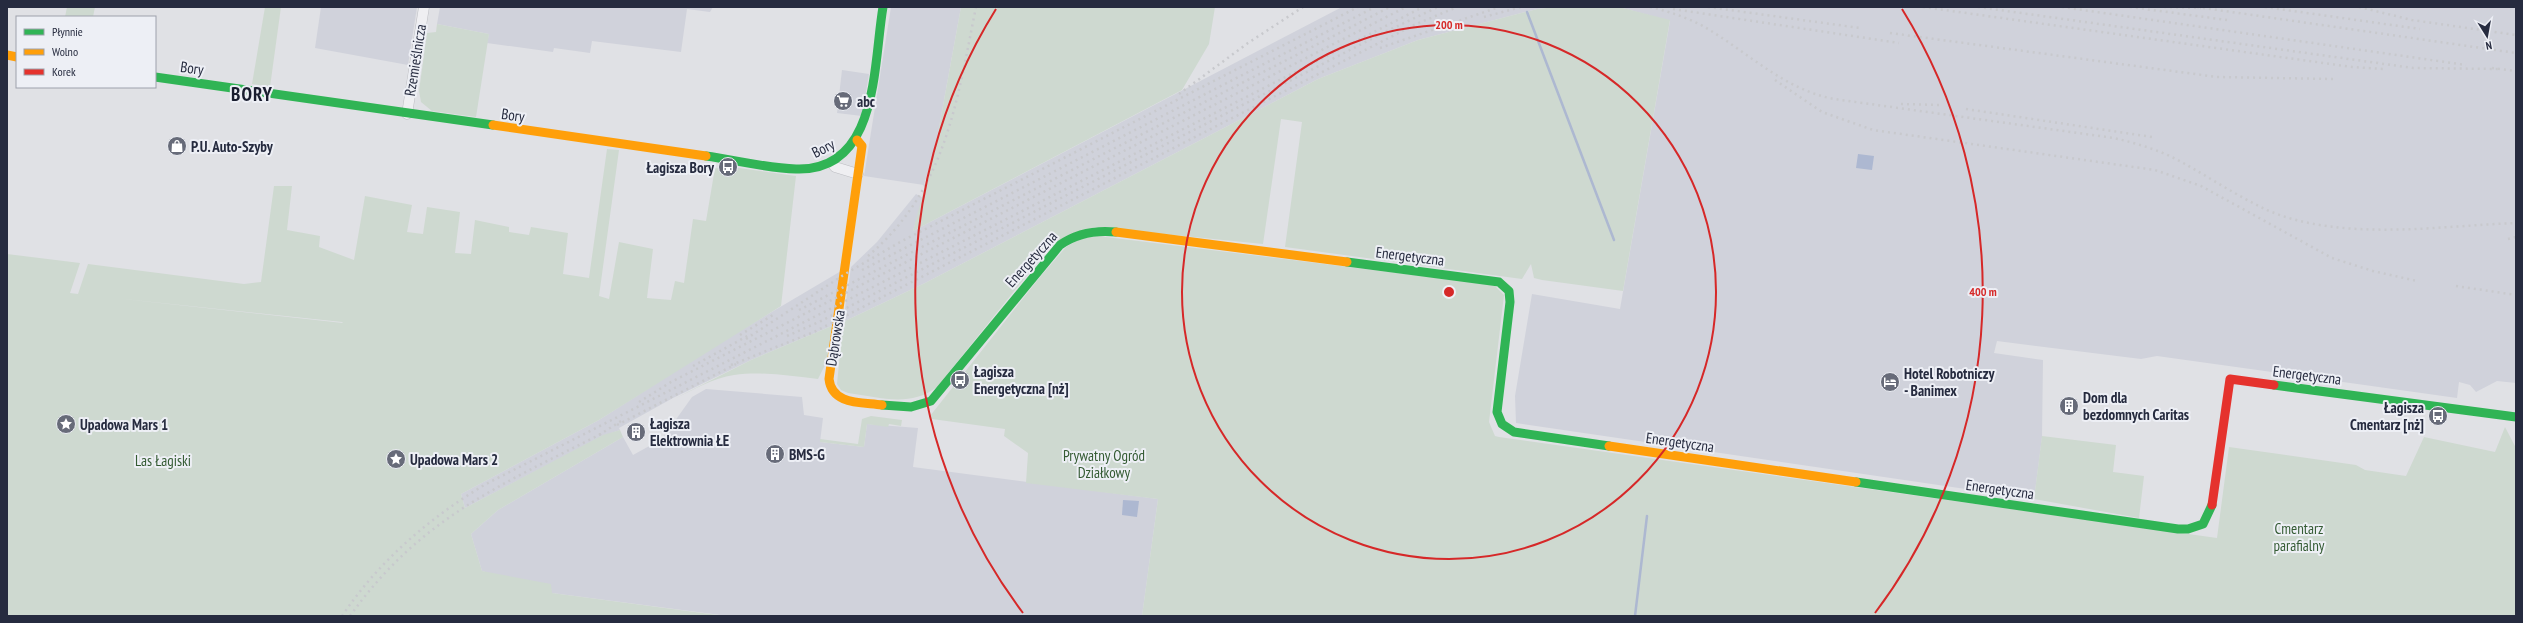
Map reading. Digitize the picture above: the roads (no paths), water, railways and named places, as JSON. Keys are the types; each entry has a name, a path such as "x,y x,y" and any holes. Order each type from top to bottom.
{"street":[{"name":"Rzemieślnicza","path":"407,114 424,7"},
{"path":"857,140 867,116 883,7"},
{"name":"Bory","path":"156,77 796,169 816,169 832,163 849,150 857,140"},
{"name":"Dąbrowska","path":"857,140 862,146 840,316 829,376 831,389 835,395 846,399 905,408 920,406 937,395"},
{"path":"832,163 835,167 858,174"},
{"name":"Energetyczna","path":"937,395 1060,245 1068,239 1083,233 1105,231 1499,282 1508,291 1510,302 1497,412 1502,424 1514,432 2178,529 2188,529 2203,524 2212,506 2230,379 2516,417"}],"water":[{"path":"1858,154 1874,156 1872,170 1856,168"},
{"path":"1123,500 1139,501 1137,517 1122,515"}],"waterway":[{"path":"1527,12 1614,240"},
{"path":"1635,616 1647,516"}],"railway":[{"path":"868,256 894,230 915,202 931,173 944,142 954,110 976,7"},
{"path":"1179,94 1248,43 1303,7"},
{"path":"746,339 845,274 902,241 1358,7"},
{"path":"862,270 1375,7"},
{"path":"799,310 1390,7"},
{"path":"639,402 671,382 1406,7"},
{"path":"342,616 372,577 406,542 445,511 486,484 1423,7"},
{"path":"787,336 821,321 1387,31 1438,7"},
{"path":"731,365 814,332 1414,25 1457,7"},
{"path":"1380,48 1499,7"},
{"path":"1484,17 1521,7"},
{"path":"1650,7 1676,14 1701,25 1781,78 1815,94 1834,99 2123,140 2151,148 2168,155 2257,205 2296,220 2326,226 2390,230 2516,223"},
{"path":"1708,7 1860,28"},
{"path":"1923,7 2352,67 2383,69"},
{"path":"1978,7 2413,68 2498,69"},
{"path":"2062,7 2466,65"},
{"path":"2130,7 2227,20"},
{"path":"2164,7 2201,8"},
{"path":"2197,7 2516,53"},
{"path":"2265,7 2420,29"},
{"path":"2359,7 2412,20 2516,35"},
{"path":"1673,9 1899,43"},
{"path":"1890,33 2217,77 2333,79"},
{"path":"2492,68 2516,71"},
{"path":"1775,80 1822,112 1873,130 2155,170 2201,186 2332,258 2373,271 2417,281"},
{"path":"1901,104 1942,105"},
{"path":"1966,109 2152,137"},
{"path":"2508,239 2516,237"},
{"path":"2456,286 2516,295"},
{"path":"740,335 773,315"},
{"path":"693,366 751,334"},
{"path":"617,425 736,364"},
{"path":"599,435 621,421"},
{"path":"350,616 376,582 404,554 433,529 496,488 603,433"}],"place":[{"name":"abc","path":"843,101"},
{"name":"P.U. Auto-Szyby","path":"177,146"},
{"name":"Łagisza Bory","path":"728,167"},
{"name":"Łagisza Energetyczna [nż]","path":"960,380"},
{"name":"Hotel Robotniczy - Banimex","path":"1890,382"},
{"name":"Dom dla bezdomnych Caritas","path":"2069,406"},
{"name":"Łagisza Cmentarz [nż]","path":"2438,416"},
{"name":"Upadowa Mars 1","path":"66,424"},
{"name":"Łagisza Elektrownia ŁE","path":"636,432"},
{"name":"BMS-G","path":"775,454"},
{"name":"Upadowa Mars 2","path":"396,459"}],"district":[{"name":"BORY","path":"252,94"}],"park label":[{"name":"Las Łagiski","path":"163,460"},
{"name":"Prywatny Ogród Działkowy","path":"1104,464"},
{"name":"Cmentarz parafialny","path":"2299,536"}]}
